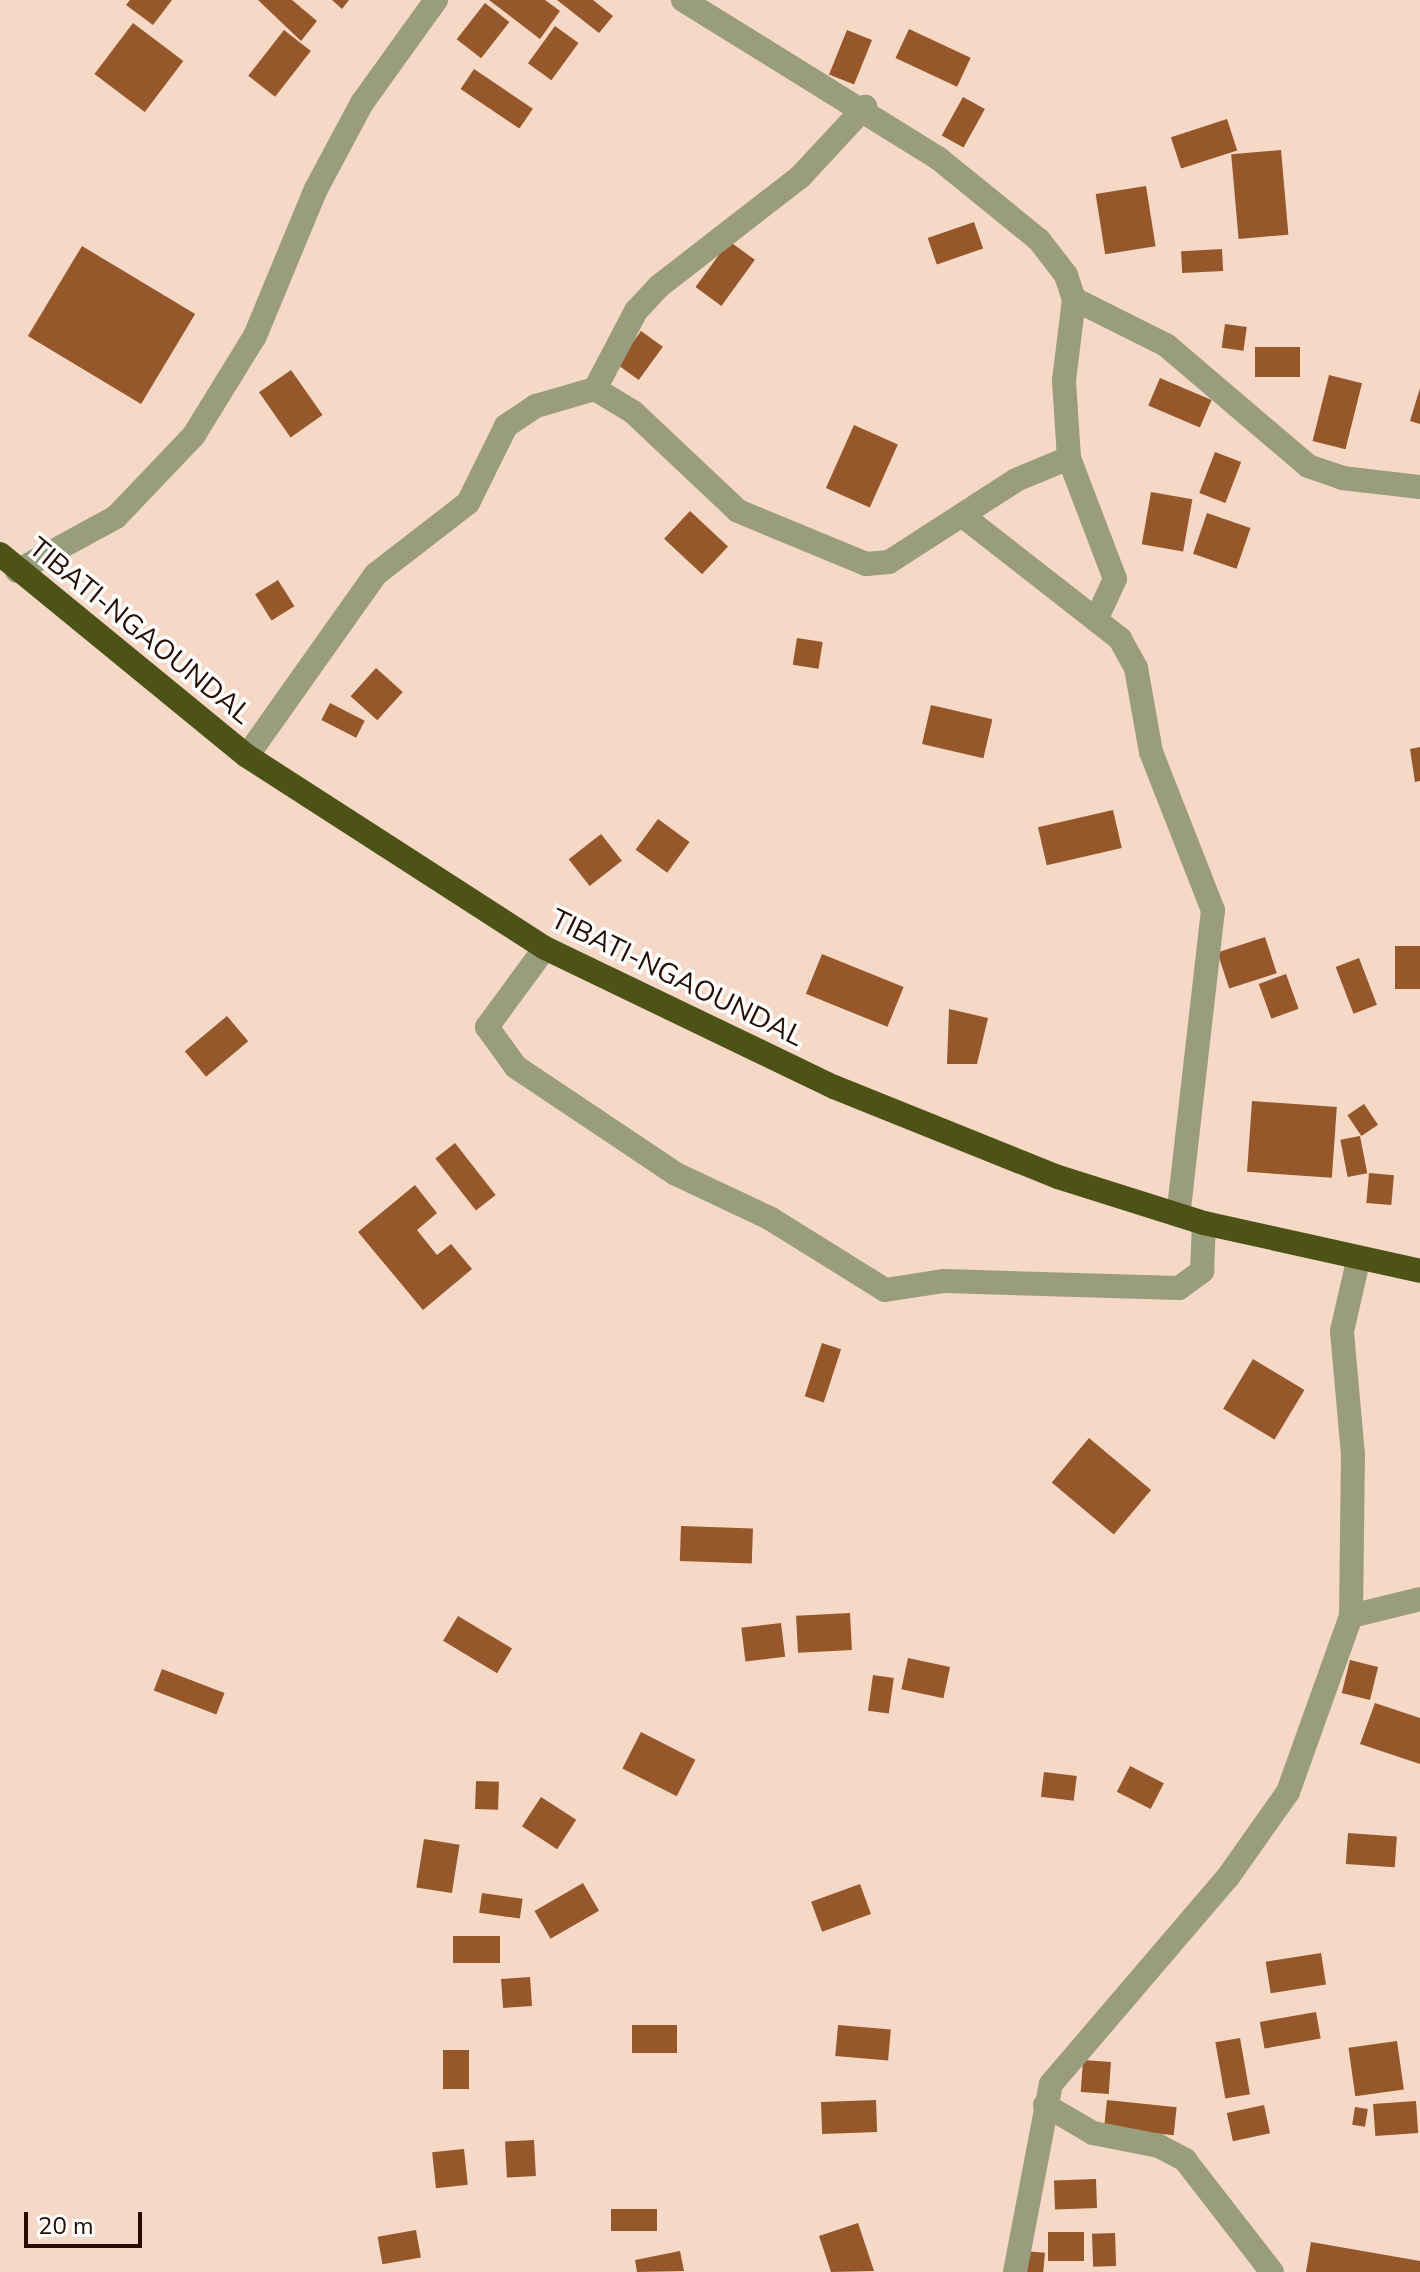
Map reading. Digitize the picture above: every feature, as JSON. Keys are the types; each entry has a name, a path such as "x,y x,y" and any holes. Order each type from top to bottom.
{"highway":[{"name":"TIBATI-NGAOUNDAL","path":"9,562 247,756 545,948 834,1087 1058,1177 1204,1223 1358,1261 1420,1271"}],"street":[{"path":"9,562 116,517 194,435 255,336 362,103 436,0"},
{"path":"683,0 865,107 1039,240 1074,299 1166,345 1308,466 1420,487"},
{"path":"595,389 636,311 658,287 800,177 865,107"},
{"path":"1074,299 1064,381 1069,458 1115,579 1096,620"},
{"path":"247,756 376,574 468,503 506,426 556,397 595,389 633,412 738,511 831,553 889,562 1016,480 1069,458"},
{"path":"963,516 1120,639 1136,668 1151,752 1213,910 1178,1215"},
{"path":"545,948 487,1027 516,1067 676,1174 771,1219 885,1290 944,1281 1179,1288 1202,1271 1204,1223"},
{"path":"1015,2272 1051,2084 1228,1877 1288,1792 1351,1616 1353,1455 1342,1331 1358,1261"},
{"path":"1351,1616 1420,1599"},
{"path":"1045,2105 1093,2133 1159,2146 1185,2160 1272,2272"}],"building":[{"path":"130,0 172,0 153,25 126,5"},
{"path":"258,0 292,0 317,21 301,41"},
{"path":"332,0 349,0 342,9"},
{"path":"489,0 545,0 560,11 540,39"},
{"path":"557,0 593,0 613,16 599,33"},
{"path":"485,3 509,22 481,58 457,39"},
{"path":"133,23 183,61 145,112 94,74"},
{"path":"555,26 578,43 551,80 528,63"},
{"path":"909,29 971,58 957,87 895,58"},
{"path":"284,30 311,51 275,97 248,76"},
{"path":"847,30 872,40 854,85 829,75"},
{"path":"474,69 533,109 519,129 461,89"},
{"path":"963,97 985,109 964,148 942,135"},
{"path":"1227,119 1237,150 1181,169 1171,137"},
{"path":"1281,150 1288,235 1239,239 1231,154"},
{"path":"1146,186 1156,246 1105,254 1096,194"},
{"path":"974,222 983,248 937,264 928,238"},
{"path":"729,241 755,260 721,306 695,287"},
{"path":"82,246 195,314 141,404 28,336"},
{"path":"1222,249 1223,271 1182,273 1181,251"},
{"path":"1225,324 1247,327 1243,351 1222,348"},
{"path":"641,331 663,347 639,380 617,364"},
{"path":"1255,347 1300,347 1300,377 1255,377"},
{"path":"291,370 323,415 291,437 259,392"},
{"path":"1329,375 1362,383 1346,449 1313,441"},
{"path":"1160,378 1212,400 1200,427 1148,406"},
{"path":"1420,388 1420,424 1410,421"},
{"path":"854,425 898,445 870,508 826,488"},
{"path":"1215,452 1241,462 1225,503 1199,493"},
{"path":"1151,492 1192,499 1183,551 1142,544"},
{"path":"690,511 728,546 702,574 664,539"},
{"path":"1207,513 1250,528 1236,569 1193,554"},
{"path":"278,580 294,606 272,621 255,594"},
{"path":"797,638 823,642 818,669 793,665"},
{"path":"376,668 403,692 377,720 351,696"},
{"path":"330,703 365,721 356,738 321,720"},
{"path":"931,705 992,719 983,758 922,744"},
{"path":"1420,747 1420,781 1415,782 1410,749"},
{"path":"1113,810 1122,848 1047,865 1038,827"},
{"path":"658,819 690,842 667,873 636,850"},
{"path":"601,834 622,861 590,886 569,859"},
{"path":"1265,937 1277,973 1229,989 1217,952"},
{"path":"1395,946 1420,946 1420,989 1395,989"},
{"path":"822,954 904,987 887,1027 806,994"},
{"path":"1359,958 1377,1005 1354,1014 1336,967"},
{"path":"1286,974 1299,1009 1271,1019 1259,984"},
{"path":"949,1009 988,1018 977,1064 947,1064"},
{"path":"227,1016 248,1041 206,1077 185,1051"},
{"path":"1252,1101 1337,1107 1332,1178 1247,1172"},
{"path":"1364,1104 1378,1125 1361,1136 1347,1115"},
{"path":"1360,1136 1367,1173 1348,1177 1340,1140"},
{"path":"455,1143 496,1195 476,1210 435,1158"},
{"path":"1369,1173 1394,1175 1391,1205 1366,1203"},
{"path":"415,1185 437,1213 417,1230 437,1255 451,1244 472,1269 423,1310 358,1232"},
{"path":"822,1343 841,1349 824,1402 805,1396"},
{"path":"1253,1359 1304,1390 1275,1440 1223,1409"},
{"path":"1089,1438 1151,1490 1114,1534 1052,1482"},
{"path":"681,1526 753,1529 752,1563 680,1561"},
{"path":"850,1613 852,1650 798,1653 796,1616"},
{"path":"458,1616 512,1648 497,1673 443,1641"},
{"path":"781,1623 785,1657 745,1662 741,1628"},
{"path":"908,1658 950,1667 943,1698 901,1689"},
{"path":"1350,1660 1378,1667 1370,1700 1342,1693"},
{"path":"162,1669 225,1693 216,1714 154,1690"},
{"path":"873,1675 894,1678 889,1714 868,1711"},
{"path":"1375,1703 1420,1718 1420,1764 1360,1744"},
{"path":"641,1732 695,1760 677,1796 622,1769"},
{"path":"1130,1766 1164,1783 1151,1809 1117,1792"},
{"path":"1044,1772 1077,1776 1074,1801 1041,1797"},
{"path":"476,1781 499,1782 498,1810 475,1809"},
{"path":"541,1797 576,1820 557,1849 522,1826"},
{"path":"1348,1833 1397,1836 1395,1867 1346,1864"},
{"path":"424,1839 460,1845 452,1893 416,1887"},
{"path":"583,1883 599,1911 551,1939 535,1911"},
{"path":"860,1884 871,1914 822,1932 811,1902"},
{"path":"482,1893 523,1899 520,1919 479,1913"},
{"path":"453,1936 500,1936 500,1963 453,1963"},
{"path":"1321,1953 1326,1985 1271,1993 1266,1962"},
{"path":"530,1977 532,2006 503,2008 501,1979"},
{"path":"1316,2012 1321,2039 1265,2048 1260,2022"},
{"path":"632,2025 677,2025 677,2053 632,2053"},
{"path":"838,2025 891,2030 888,2061 835,2056"},
{"path":"1240,2038 1250,2094 1225,2098 1215,2042"},
{"path":"1397,2041 1404,2090 1355,2096 1348,2048"},
{"path":"443,2050 469,2050 469,2089 443,2089"},
{"path":"1083,2060 1111,2062 1109,2094 1081,2092"},
{"path":"876,2100 877,2132 822,2134 821,2102"},
{"path":"1107,2100 1177,2107 1174,2135 1104,2128"},
{"path":"1416,2101 1418,2133 1375,2136 1373,2104"},
{"path":"1264,2105 1270,2133 1233,2141 1227,2113"},
{"path":"1355,2107 1368,2109 1365,2127 1352,2125"},
{"path":"534,2140 536,2176 507,2177 505,2142"},
{"path":"464,2149 468,2185 436,2188 432,2152"},
{"path":"1096,2179 1097,2208 1055,2209 1054,2180"},
{"path":"611,2209 657,2209 657,2231 611,2231"},
{"path":"858,2223 874,2271 831,2272 819,2236"},
{"path":"416,2230 421,2258 382,2264 378,2237"},
{"path":"1048,2232 1084,2232 1084,2261 1048,2261"},
{"path":"1115,2233 1116,2266 1093,2267 1092,2234"},
{"path":"1311,2242 1420,2261 1420,2272 1306,2272"},
{"path":"680,2251 684,2271 637,2272 635,2260"},
{"path":"1024,2251 1045,2253 1043,2272 1022,2272"}]}
